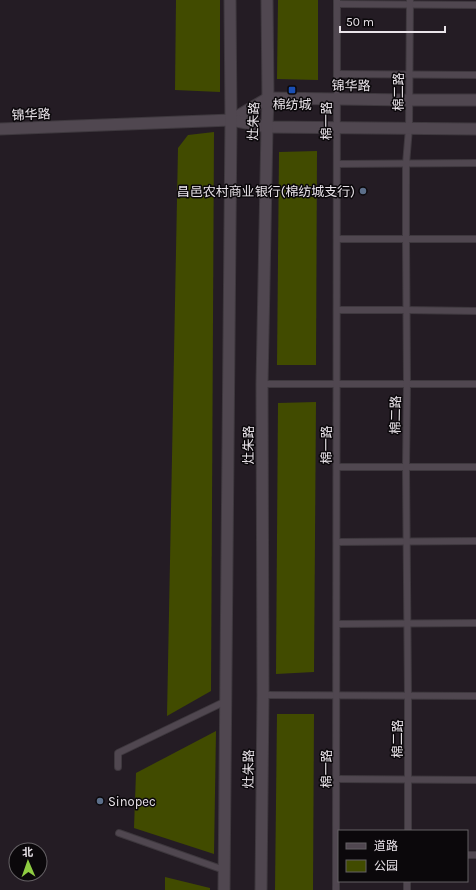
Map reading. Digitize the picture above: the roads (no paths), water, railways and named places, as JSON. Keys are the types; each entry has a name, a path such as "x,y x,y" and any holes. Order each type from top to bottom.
{"main road":[{"name":"灶朱路","path":"224,890 231,120 230,0"},
{"name":"灶朱路","path":"261,890 263,695 262,384 268,98 267,0"},
{"name":"锦华路","path":"231,120 268,98 476,100"},
{"name":"锦华路","path":"0,129 231,120 267,127 476,129"}],"lane":[{"path":"337,2 410,2 476,5"},
{"name":"棉一路","path":"336,890 338,854 336,779 337,2"},
{"name":"棉二路","path":"408,830 406,164 409,128 410,2"},
{"path":"337,74 476,75"},
{"path":"337,164 476,163"},
{"path":"337,239 476,239"},
{"path":"337,310 476,311"},
{"path":"262,384 476,384"},
{"path":"337,468 476,467"},
{"path":"337,542 476,541"},
{"path":"336,624 476,623"},
{"path":"263,695 476,696"},
{"path":"118,768 118,754 226,702"},
{"path":"336,779 476,780"},
{"path":"119,833 224,870"}],"place":[{"name":"棉纺城","path":"292,90"},
{"name":"昌邑农村商业银行(棉纺城支行)","path":"363,191"},
{"name":"Sinopec","path":"100,801"}]}
